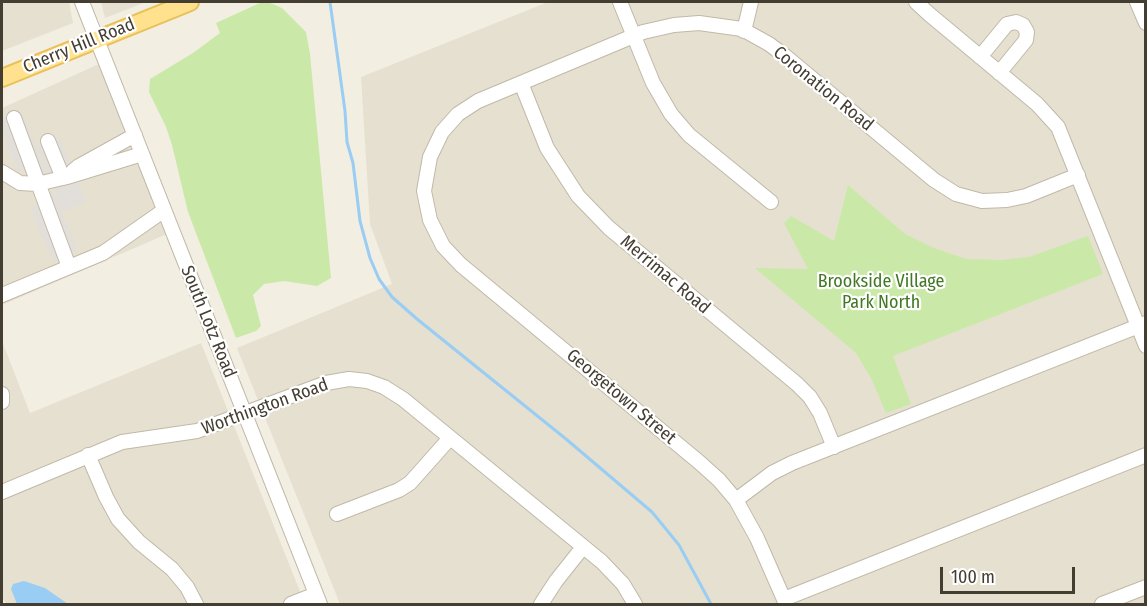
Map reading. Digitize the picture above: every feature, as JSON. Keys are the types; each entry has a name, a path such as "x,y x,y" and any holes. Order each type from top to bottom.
{"main road":[{"name":"Cherry Hill Road","path":"2,78 190,2"}],"street":[{"name":"South Lotz Road","path":"82,2 318,599"},
{"path":"620,2 658,93 681,126 771,202"},
{"path":"744,31 751,2"},
{"path":"916,2 1053,120 1064,138 1142,325 1146,346"},
{"path":"1137,2 1146,23"},
{"path":"980,57 1007,24 1016,22 1023,25 1027,32 1026,40 999,73"},
{"name":"Coronation Road","path":"427,212 424,191 426,169 434,145 451,121 467,107 634,36 666,26 688,23 709,24 744,31 785,56 934,180 956,194 982,201 1007,201 1026,196 1078,175"},
{"name":"Merrimac Road","path":"521,83 547,148 578,196 609,228 798,384 820,413 834,447"},
{"path":"14,118 69,267"},
{"path":"65,178 79,166 135,135"},
{"path":"48,141 65,178"},
{"path":"2,172 10,179 20,183 37,184 65,178 142,154"},
{"path":"2,295 103,253 163,211"},
{"name":"Georgetown Street","path":"427,212 442,246 461,265 719,480 736,500 757,538 785,602"},
{"path":"736,500 778,470 1142,325"},
{"name":"Worthington Road","path":"2,492 122,442 188,434 245,415 326,383 340,380 376,383 393,392 584,547 616,575 634,604"},
{"path":"2,394 2,402"},
{"path":"338,514 399,490 410,483 450,438"},
{"path":"88,455 118,519 139,542 172,569 187,587 196,604"},
{"path":"785,602 1146,455"},
{"path":"540,604 584,547"},
{"path":"1102,604 1146,587"},
{"path":"291,604 318,599"}],"shaded area":[{"path":"2,2 69,2 73,23 2,51"},
{"path":"101,2 146,2 105,18"},
{"path":"548,2 1145,2 1145,604 340,604 237,348 392,284 370,224 361,77"},
{"path":"99,64 167,234 2,305 2,108"},
{"path":"21,111 47,175 29,178 25,169 18,172 2,131 2,119"},
{"path":"60,138 71,165 48,174 37,147"},
{"path":"79,183 86,202 63,212 54,189"},
{"path":"53,191 77,250 53,260 30,208 39,204 37,198"},
{"path":"2,341 30,413 201,343 305,604 7,604 2,598"}],"green space":[{"path":"262,2 282,8 306,32 331,278 317,286 284,281 264,284 253,295 261,326 256,331 236,338 188,212 172,145 149,92 150,79 193,53 220,33 216,23"},
{"name":"Brookside Village Park North","path":"848,185 905,234 934,248 966,259 1001,260 1029,257 1088,236 1103,274 893,356 911,404 886,413 872,380 856,353 755,268 808,269 784,223 791,216 834,241"}],"water":[{"path":"24,581 45,588 68,604 17,604 11,589 13,584"}],"waterway":[{"path":"330,2 347,142 353,163 360,221 370,258 379,279 392,297 417,319 566,439 652,512 679,545 711,604"}]}
